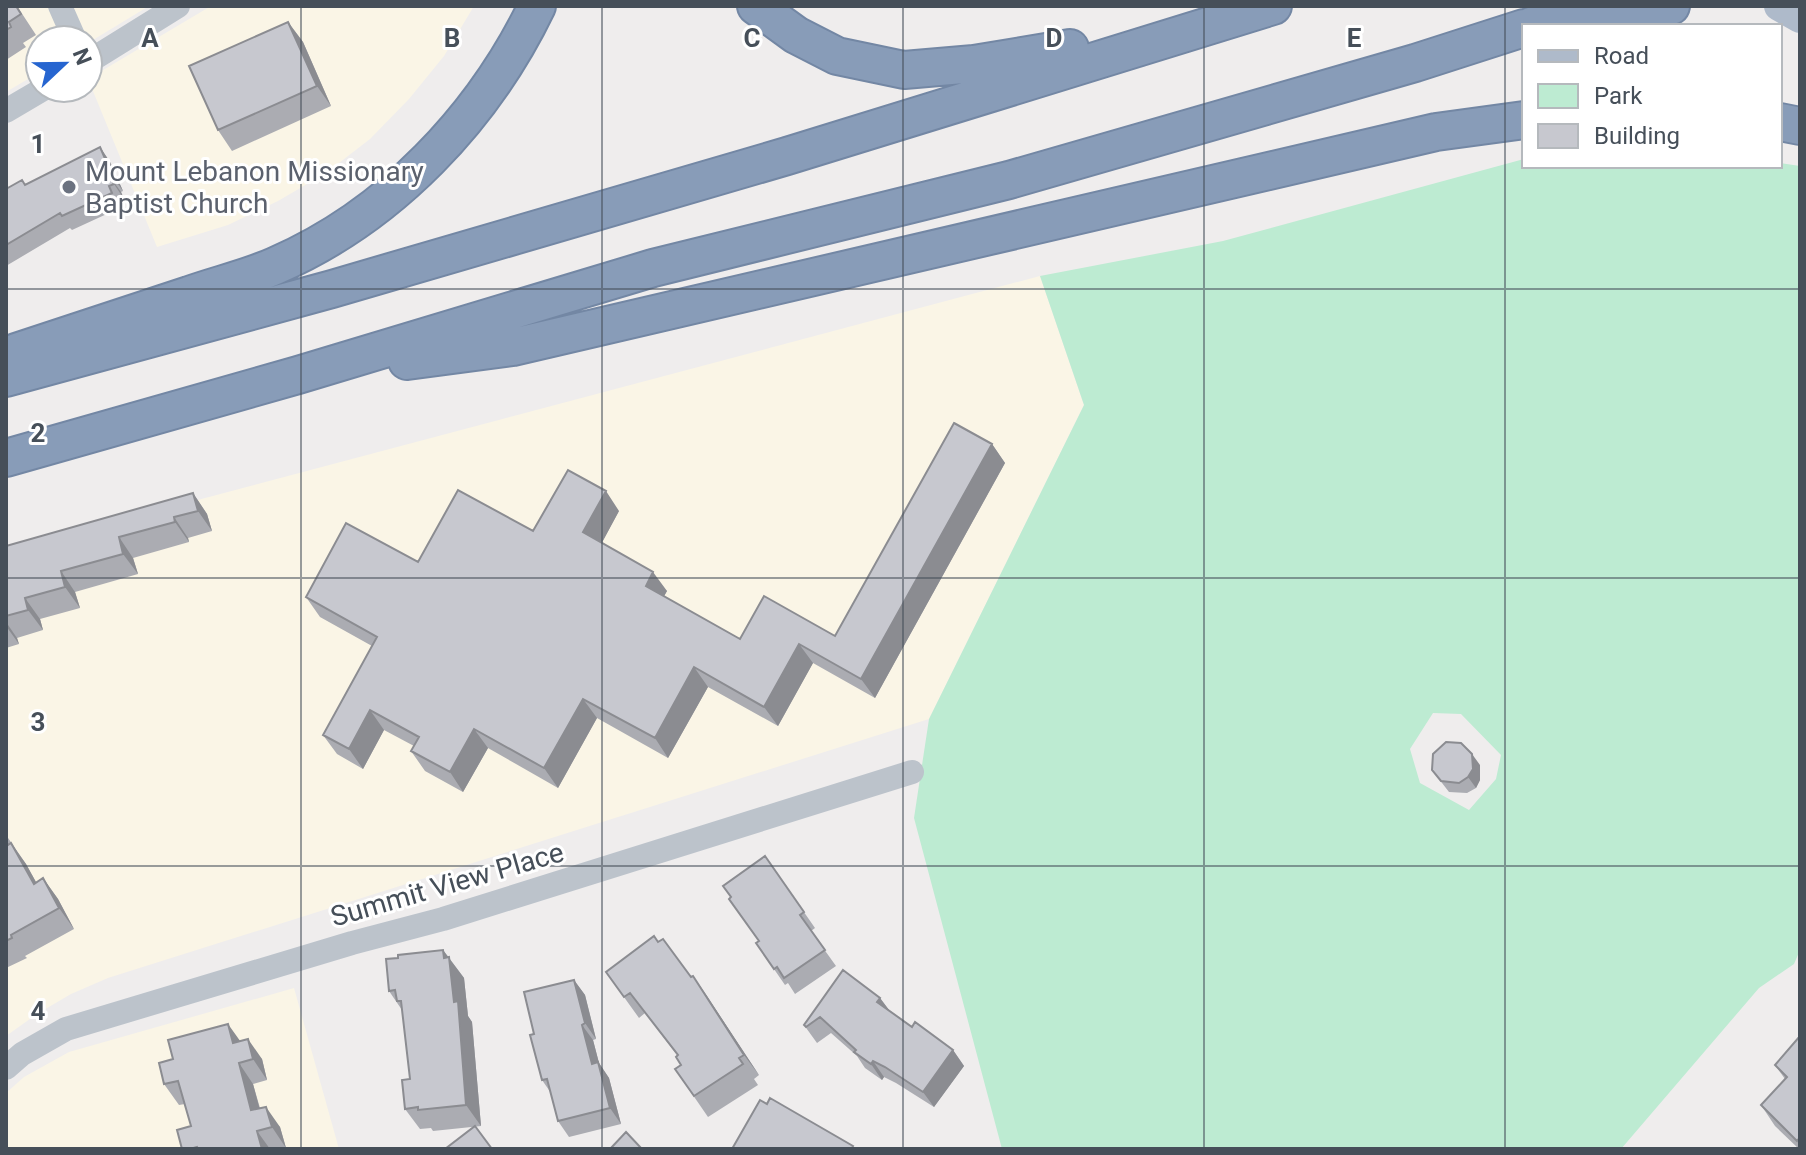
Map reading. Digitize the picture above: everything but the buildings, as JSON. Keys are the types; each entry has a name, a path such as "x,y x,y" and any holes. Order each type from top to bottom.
{"highway":[{"path":"6,355 275,266 345,229 421,169 475,108 521,40 537,6"},
{"path":"756,6 796,35 837,56 904,70 974,64 1202,26"},
{"path":"6,378 318,293 787,156 1273,6"},
{"path":"1537,24 1594,6"},
{"path":"1592,24 1671,6"},
{"path":"6,458 298,375 653,268 1009,180 1415,63 1522,29"},
{"path":"1415,63 1522,39"},
{"path":"298,375 513,347 1436,132 1522,120"}],"main road":[{"path":"1779,6 1800,18"}],"street":[{"path":"104,52 178,6"},
{"path":"6,111 24,100"},
{"name":"Summit View Place","path":"6,1068 22,1054 66,1029 443,919 912,772"}],"shaded area":[{"path":"6,6 149,6 104,33 104,24 24,24 24,81 6,92"},
{"path":"211,6 474,6 444,56 409,99 370,139 326,173 228,225 157,247 98,104 104,104 104,70"},
{"path":"1040,276 1084,405 929,719 108,978 71,994 6,1036 6,551"},
{"path":"294,988 339,1149 6,1149 6,1093 24,1077 69,1052"}],"green space":[{"path":"1522,160 1522,168 1782,168 1782,163 1800,166 1800,950 1794,964 1759,988 1621,1149 1002,1149 914,818 929,719 1084,405 1040,276 1223,241","holes":["1433,713 1461,714 1501,755 1496,779 1469,810 1420,783 1410,749"]}],"place":[{"name":"Mount Lebanon Missionary Baptist Church","path":"69,187"}]}
